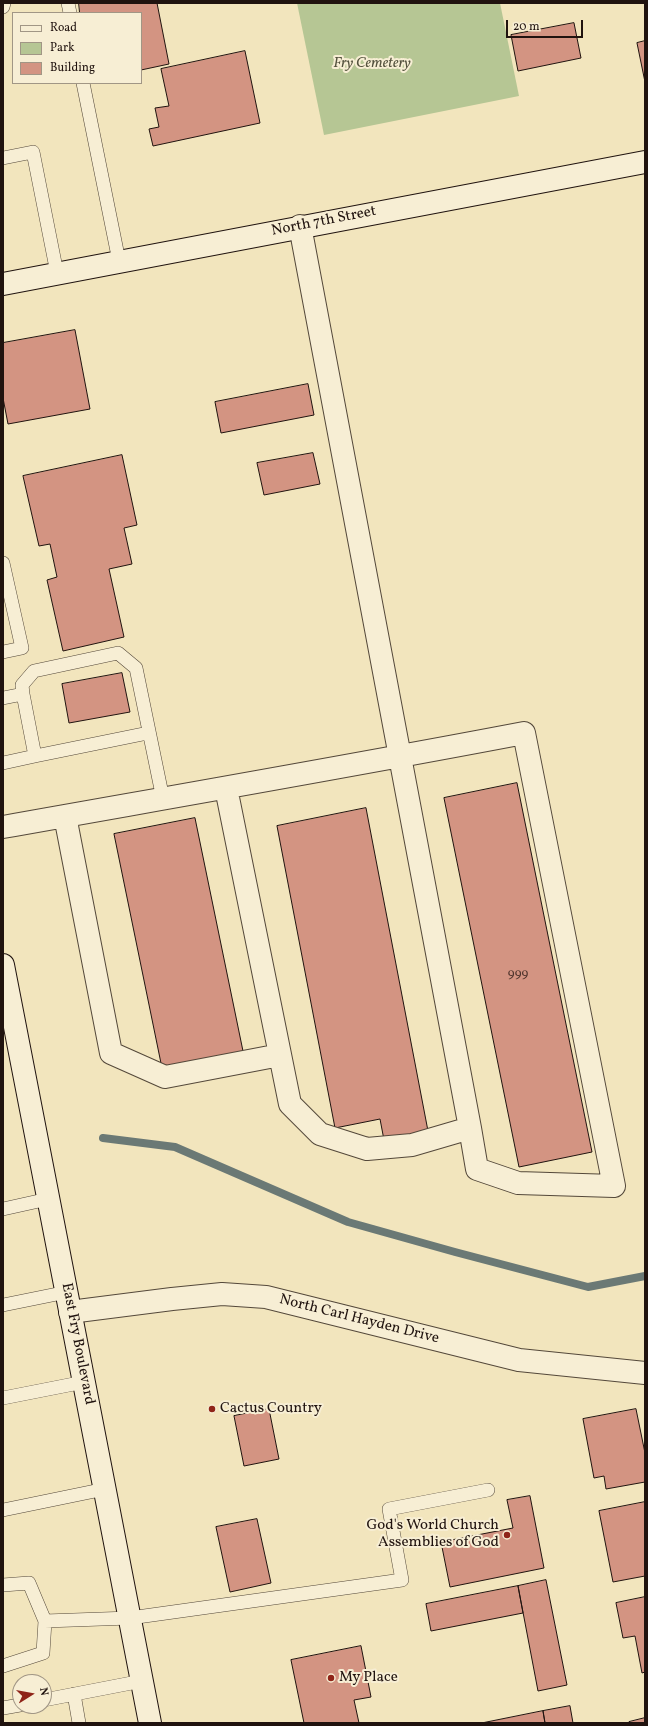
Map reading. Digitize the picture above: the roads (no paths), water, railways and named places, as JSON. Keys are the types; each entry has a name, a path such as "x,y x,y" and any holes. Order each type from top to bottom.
{"street":[{"name":"North 7th Street","path":"3,284 300,226 645,162"},
{"path":"3,827 226,788 400,756 524,733 614,1186 518,1184 478,1169 470,1128 400,756 300,226"},
{"path":"226,788 290,1104 320,1134 367,1149 412,1145 470,1128"},
{"path":"65,816 111,1053 165,1078 280,1056"},
{"name":"East Fry Boulevard","path":"3,965 10,1034 48,1198 150,1723"},
{"name":"North Carl Hayden Drive","path":"69,1302 172,1299 222,1294 266,1297 519,1360 645,1373"}],"lane":[{"path":"84,84 119,261"},
{"path":"3,158 32,152 57,273"},
{"path":"3,563 22,648 3,652"},
{"path":"35,756 22,685 34,671 118,653 136,668 162,799"},
{"path":"3,698 23,694"},
{"path":"3,763 148,733"},
{"path":"3,1210 48,1198"},
{"path":"3,1305 69,1302"},
{"path":"3,1398 84,1382"},
{"path":"3,1510 105,1489"},
{"path":"46,1621 130,1618 402,1580 390,1509 488,1490"},
{"path":"3,1585 29,1583 46,1621 43,1653 3,1666"},
{"path":"52,1698 142,1682"},
{"path":"74,1694 79,1723"}],"waterway":[{"path":"103,1138 175,1147 348,1222 588,1287 645,1276"}],"place":[{"name":"Cactus Country","path":"212,1409"},
{"name":"God's World Church Assemblies of God","path":"507,1535"},
{"name":"My Place","path":"331,1678"}],"park label":[{"name":"Fry Cemetery","path":"372,64"}]}
